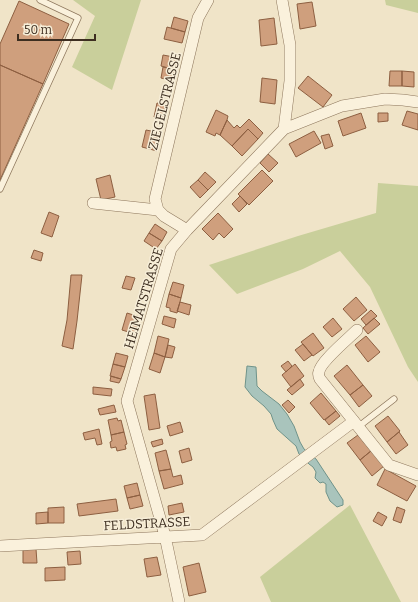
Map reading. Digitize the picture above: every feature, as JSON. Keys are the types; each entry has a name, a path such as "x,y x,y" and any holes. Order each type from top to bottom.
{"street":[{"name":"ZIEGELSTRASSE","path":"158,210 155,199 179,97 198,18 208,0"},
{"path":"282,0 290,45 290,81 284,129"},
{"name":"HEIMATSTRASSE","path":"179,602 165,536 128,401 171,249 187,230 284,129 342,106 385,99 418,102"},
{"path":"93,203 158,210 164,216 187,230"},
{"path":"357,330 322,365 318,373 320,379 389,465 418,475"},
{"name":"FELDSTRASSE","path":"0,546 202,535 326,442 356,424"}],"lane":[{"path":"0,189 78,18 40,0"},
{"path":"356,424 394,399"}],"green space":[{"path":"73,0 141,0 112,90 72,67 95,16"},
{"path":"385,0 418,0 418,13 386,5"},
{"path":"378,183 418,186 418,382 408,367 370,287 340,251 303,269 237,294 209,265 298,236 376,213"},
{"path":"350,505 401,602 271,602 260,577"}],"water":[{"path":"247,366 256,367 257,386 279,404 287,414 304,449 316,459 343,500 343,505 337,507 330,501 326,492 326,484 323,482 320,483 315,478 316,472 313,467 299,454 296,446 277,429 271,414 252,396 245,387"}],"building":[{"path":"19,1 69,24 43,84 0,65 0,44"},
{"path":"312,2 316,26 300,29 297,4"},
{"path":"174,17 188,21 185,32 171,28"},
{"path":"274,18 277,44 261,46 259,20"},
{"path":"167,27 185,32 182,43 164,39"},
{"path":"163,55 179,58 176,70 161,66"},
{"path":"0,65 43,84 0,180"},
{"path":"163,67 176,70 173,81 161,78"},
{"path":"390,71 402,71 402,86 389,86"},
{"path":"402,71 414,72 414,87 402,86"},
{"path":"308,76 332,95 323,107 298,88"},
{"path":"262,78 277,80 275,104 260,102"},
{"path":"157,103 166,105 163,120 154,117"},
{"path":"216,110 228,116 220,135 216,133 215,136 206,132"},
{"path":"407,111 418,114 418,130 402,125"},
{"path":"361,113 366,128 343,136 338,121"},
{"path":"378,113 388,113 388,121 378,122"},
{"path":"249,119 263,133 258,139 248,129 232,146 220,135 227,120 234,128 237,125 240,128"},
{"path":"248,129 258,139 242,156 232,146"},
{"path":"146,130 161,133 157,151 142,147"},
{"path":"314,131 321,143 296,157 289,144"},
{"path":"329,134 333,146 325,149 321,136"},
{"path":"268,154 278,163 269,172 260,163"},
{"path":"262,170 273,181 249,205 238,194"},
{"path":"205,172 216,182 208,190 198,180"},
{"path":"110,175 115,197 101,200 96,179"},
{"path":"198,180 208,190 200,198 190,187"},
{"path":"240,196 247,204 239,212 232,204"},
{"path":"49,212 59,216 52,237 41,233"},
{"path":"218,213 233,229 224,238 219,233 213,240 202,229"},
{"path":"155,224 167,232 162,241 149,233"},
{"path":"149,233 162,241 156,249 144,241"},
{"path":"34,250 43,253 41,261 31,258"},
{"path":"71,275 82,275 73,349 62,346 67,320"},
{"path":"126,276 135,278 131,290 122,288"},
{"path":"173,282 184,285 181,298 169,294"},
{"path":"169,294 181,298 177,313 170,311 170,308 166,307"},
{"path":"356,297 367,310 354,321 343,309"},
{"path":"180,302 191,305 189,315 177,311"},
{"path":"371,310 377,316 366,325 361,319"},
{"path":"127,313 140,317 135,334 122,330"},
{"path":"164,316 176,319 174,328 162,324"},
{"path":"333,318 342,329 332,337 323,327"},
{"path":"374,318 380,324 368,334 363,328"},
{"path":"313,333 324,348 313,356 301,342"},
{"path":"158,336 169,339 165,357 154,353"},
{"path":"366,336 380,352 368,362 355,345"},
{"path":"303,344 312,355 304,361 295,350"},
{"path":"168,345 175,347 172,358 165,357"},
{"path":"116,353 128,356 125,367 113,364"},
{"path":"154,353 165,357 160,373 149,369"},
{"path":"288,361 292,366 286,372 281,366"},
{"path":"113,364 125,367 121,379 110,376"},
{"path":"295,364 304,376 291,387 282,375"},
{"path":"347,365 363,385 350,395 334,376"},
{"path":"111,376 121,379 119,383 110,381"},
{"path":"300,379 304,385 292,395 287,390"},
{"path":"363,385 372,396 359,407 350,395"},
{"path":"93,387 112,389 111,396 93,394"},
{"path":"321,393 336,411 324,420 310,403"},
{"path":"155,394 160,428 149,430 144,396"},
{"path":"288,400 295,407 289,413 282,405"},
{"path":"114,405 116,412 100,415 98,409"},
{"path":"336,411 340,416 329,425 325,420"},
{"path":"388,416 400,431 387,442 375,426"},
{"path":"117,418 118,421 121,420 124,432 111,435 108,420"},
{"path":"180,422 183,432 170,436 167,426"},
{"path":"99,429 102,444 97,445 95,438 85,440 83,433"},
{"path":"124,432 127,444 125,445 126,449 117,451 116,447 111,448 111,435"},
{"path":"399,432 408,445 396,454 387,442"},
{"path":"358,435 371,451 360,460 347,443"},
{"path":"162,439 163,444 153,447 151,442"},
{"path":"189,448 192,460 182,463 179,451"},
{"path":"166,450 171,469 159,471 155,453"},
{"path":"372,450 384,466 372,476 360,460"},
{"path":"171,469 173,477 181,475 183,484 164,489 159,471"},
{"path":"385,469 416,486 407,501 377,485"},
{"path":"137,483 140,495 127,498 124,486"},
{"path":"140,495 143,506 130,509 127,498"},
{"path":"116,499 118,511 79,516 77,504"},
{"path":"182,503 184,512 169,515 168,506"},
{"path":"64,507 64,523 48,523 48,508"},
{"path":"397,507 405,510 401,523 393,520"},
{"path":"48,512 48,523 36,524 36,513"},
{"path":"378,512 387,517 382,526 373,521"},
{"path":"36,549 37,563 23,563 23,550"},
{"path":"80,551 81,564 68,565 67,552"},
{"path":"157,557 161,575 147,577 144,559"},
{"path":"199,563 206,592 189,596 183,567"},
{"path":"65,567 65,580 45,581 45,568"}]}
